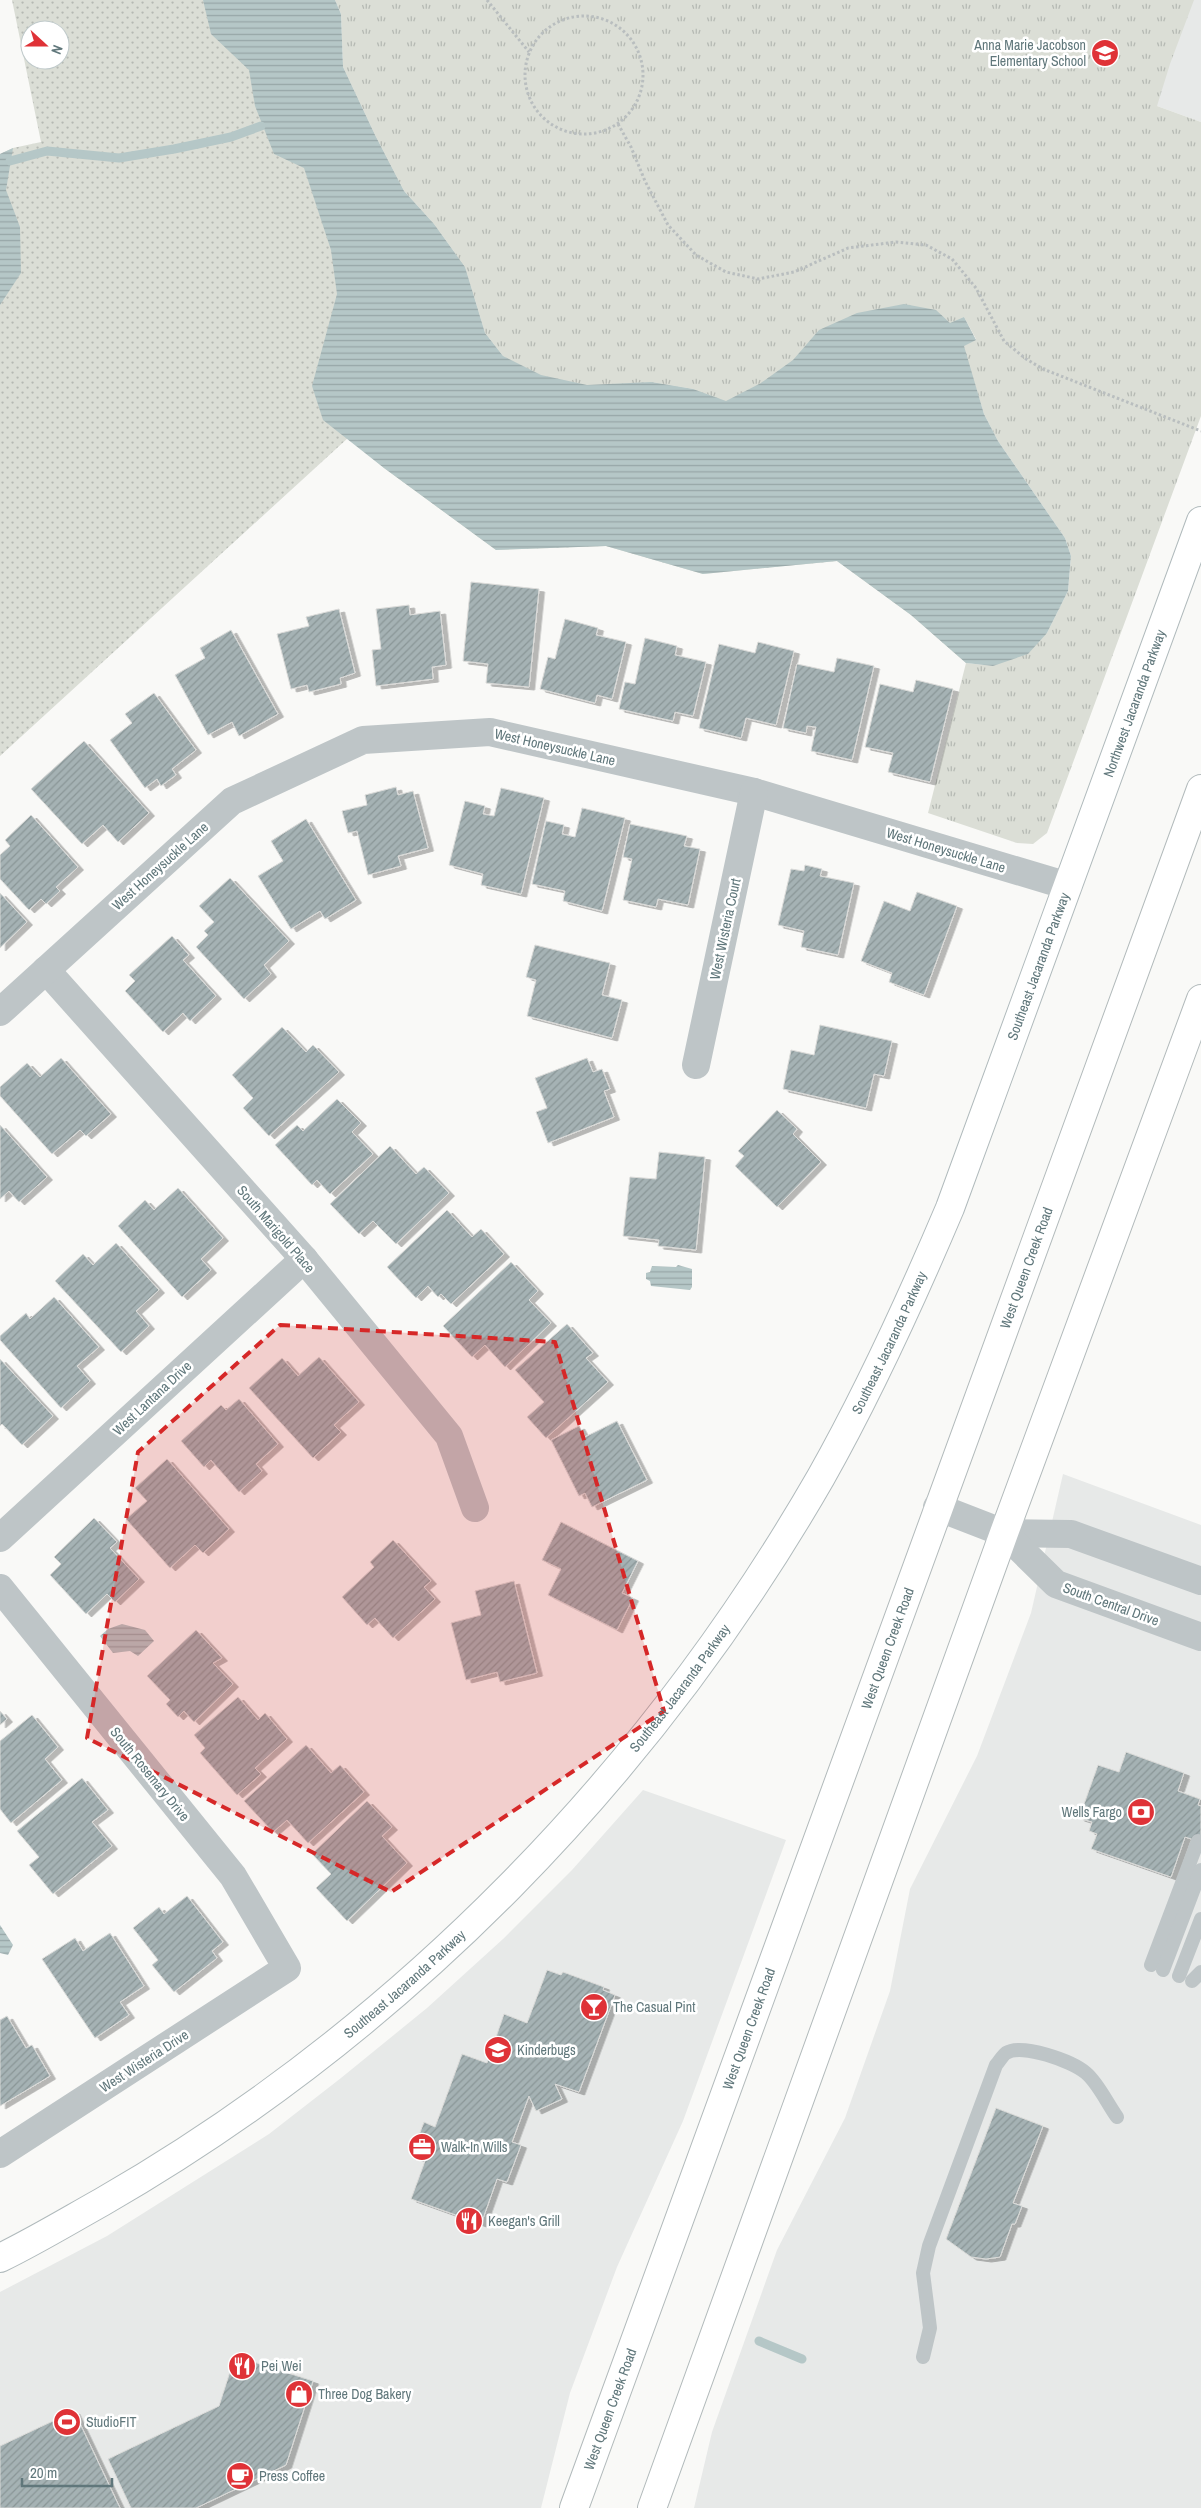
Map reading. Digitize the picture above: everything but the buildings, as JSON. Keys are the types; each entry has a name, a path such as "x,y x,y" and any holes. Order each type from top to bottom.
{"main road":[{"name":"Northwest Jacaranda Parkway","path":"1068,886 1201,521"},
{"name":"West Queen Creek Road","path":"574,2508 1201,789"},
{"name":"Southeast Jacaranda Parkway","path":"0,2258 143,2178 206,2138 276,2090 340,2039 471,1926 536,1861 590,1802 679,1693 747,1594 819,1480 882,1360 950,1208 1068,886"},
{"path":"652,2508 1004,1533 1201,1000"}],"street":[{"name":"West Honeysuckle Lane","path":"0,1012 232,801 363,740 490,732 754,792 1068,886"},
{"name":"West Wisteria Court","path":"696,1065 754,792"},
{"name":"South Marigold Place","path":"46,970 304,1259 449,1436 475,1508"},
{"name":"West Lantana Drive","path":"0,1538 304,1259"},
{"path":"938,1507 1004,1533 1071,1534 1201,1582"},
{"name":"South Central Drive","path":"1004,1533 1056,1584 1201,1637"},
{"name":"South Rosemary Drive","path":"0,1588 233,1876 287,1968"},
{"name":"West Wisteria Drive","path":"0,2154 287,1968"}],"lane":[{"path":"1198,1841 1157,1968 1201,1870"},
{"path":"1191,1977 1201,1919"},
{"path":"924,2357 930,2328 923,2273 929,2246 996,2065 1006,2053 1017,2050 1034,2051 1068,2063 1086,2073 1117,2117"}],"path":[{"path":"487,0 529,52"},
{"path":"574,15 594,15 613,22 629,34 640,51 644,70 642,90 635,107 618,124 605,131 586,134 566,132 548,122 536,109 527,91 524,72 529,52 544,31 555,22 574,15"},
{"path":"618,124 631,147 645,182 668,225 696,255 726,272 758,279 794,272 848,248 896,242 926,245 952,259 976,288 1004,341 1026,359 1071,380 1201,431"}],"highlighted area":[{"path":"280,1325 555,1342 664,1711 391,1892 87,1738 138,1452"}],"shaded area":[{"path":"203,0 335,0 341,14 343,67 404,191 434,224 465,267 485,333 503,356 541,375 587,385 651,382 693,389 726,401 761,383 793,360 819,330 857,313 904,304 936,310 950,323 964,317 976,340 964,346 984,414 998,441 1065,538 1071,556 1068,591 1047,633 1028,654 993,666 966,663 911,615 837,561 703,574 606,546 496,550 384,468 323,420 312,386 337,294 331,250 304,168 274,154 255,106 249,70 211,34"},
{"name":"Anna Marie Jacobson Elementary School","path":"862,0 1201,0 1201,122 1157,106"},
{"path":"13,148 6,190 20,227 21,273 0,305 0,154"},
{"path":"678,1265 692,1269 692,1287 690,1290 651,1286 650,1281 646,1279 646,1273 650,1272 652,1266 676,1267"},
{"path":"1063,1474 1201,1525 1201,2508 694,2508 712,2432 777,2250 845,2118 890,1991 910,1889 977,1756 1031,1613"},
{"path":"122,1624 145,1630 154,1641 138,1656 130,1651 113,1653 100,1636 108,1629"},
{"path":"643,1790 786,1840 683,2121 617,2267 570,2393 541,2508 0,2508 0,2292 107,2236 269,2134 341,2078 427,2008 503,1939 572,1870"},
{"path":"0,1925 13,1945 8,1955 0,1953"}],"green space":[{"path":"12,0 335,0 343,67 375,135 404,191 434,224 465,267 485,333 503,356 693,389 819,330 936,310 950,323 964,317 976,340 966,663 911,615 837,561 703,574 606,546 496,550 384,468 348,438 0,756 0,154 13,148 41,142 26,70 70,70 70,20 20,20 20,39"},
{"path":"335,0 1194,0 1170,64 1157,106 1201,122 1201,416 1047,833 1033,844 1017,843 928,813 966,663 993,666 1047,633 1068,591 1071,556 1065,538 998,441 984,414 963,346 976,339 964,317 950,324 935,310 819,330 793,360 761,383 726,401 693,389 651,382 587,385 541,375 503,356 485,333 465,267 434,224 404,191 375,135 343,67 341,14"}],"waterway":[{"path":"10,161 47,151 119,158 231,137 261,126"},
{"path":"759,2341 802,2359"}],"place":[{"name":"Anna Marie Jacobson Elementary School","path":"1105,53"},
{"name":"Wells Fargo","path":"1141,1812"},
{"name":"The Casual Pint","path":"594,2007"},
{"name":"Kinderbugs","path":"498,2050"},
{"name":"Walk-In Wills","path":"422,2147"},
{"name":"Keegan's Grill","path":"469,2221"},
{"name":"Pei Wei","path":"242,2366"},
{"name":"Three Dog Bakery","path":"299,2394"},
{"name":"StudioFIT","path":"67,2422"},
{"name":"Press Coffee","path":"240,2476"}]}
